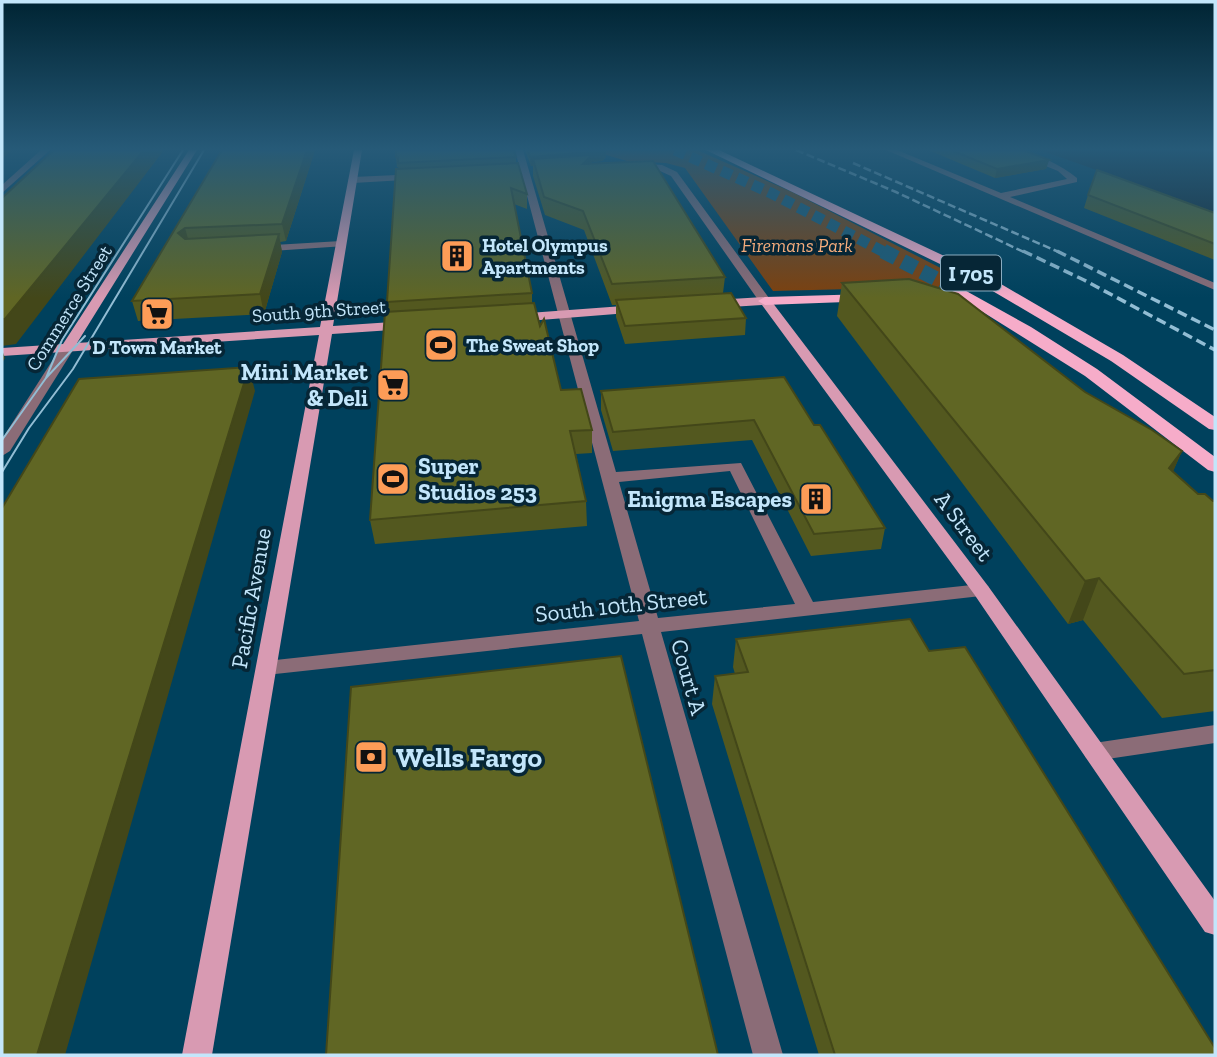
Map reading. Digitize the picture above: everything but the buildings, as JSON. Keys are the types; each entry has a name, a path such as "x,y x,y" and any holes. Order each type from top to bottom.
{"highway":[{"name":"I 705","path":"815,199 984,280 1117,358 1215,425"},
{"name":"I 705","path":"959,291 1078,365 1174,432 1215,466"},
{"path":"765,301 886,299"}],"main road":[{"name":"Commerce Street","path":"68,347 162,199"},
{"name":"Pacific Avenue","path":"197,1055 349,199"},
{"path":"696,305 765,301"},
{"name":"A Street","path":"765,301 981,590 1215,923"},
{"path":"496,319 656,308"},
{"name":"South 9th Street","path":"2,352 414,324"}],"street":[{"name":"Court A","path":"533,199 768,1055"},
{"name":"A Street","path":"692,199 765,301"},
{"path":"1009,199 1215,286"},
{"path":"244,250 341,244"},
{"name":"Commerce Street","path":"2,451 68,347"},
{"path":"608,478 735,466 807,609"},
{"name":"South 10th Street","path":"266,668 981,590"},
{"path":"1094,752 1215,734"}],"green space":[{"name":"Firemans Park","path":"707,199 806,199 968,282 935,298 853,289 773,291"}],"water":[{"path":"1179,199 1215,199 1215,212"}],"tunnel":[{"path":"783,199 886,253"},
{"path":"883,251 959,291"}],"tram line":[{"path":"46,378 62,340 152,199"},
{"path":"2,472 29,428 73,369 174,199"},
{"path":"46,378 85,336"},
{"path":"2,440 46,378"}],"railway":[{"path":"912,199 1026,253"},
{"path":"937,199 1061,253"},
{"path":"1023,251 1084,280 1215,350"},
{"path":"1057,251 1061,253"},
{"path":"1061,253 1215,330"}],"place":[{"name":"Hotel Olympus Apartments","path":"457,256"},
{"name":"D Town Market","path":"157,314"},
{"name":"The Sweat Shop","path":"441,345"},
{"name":"Mini Market & Deli","path":"393,385"},
{"name":"Super Studios 253","path":"393,479"},
{"name":"Enigma Escapes","path":"816,499"},
{"name":"Wells Fargo","path":"371,757"}]}
